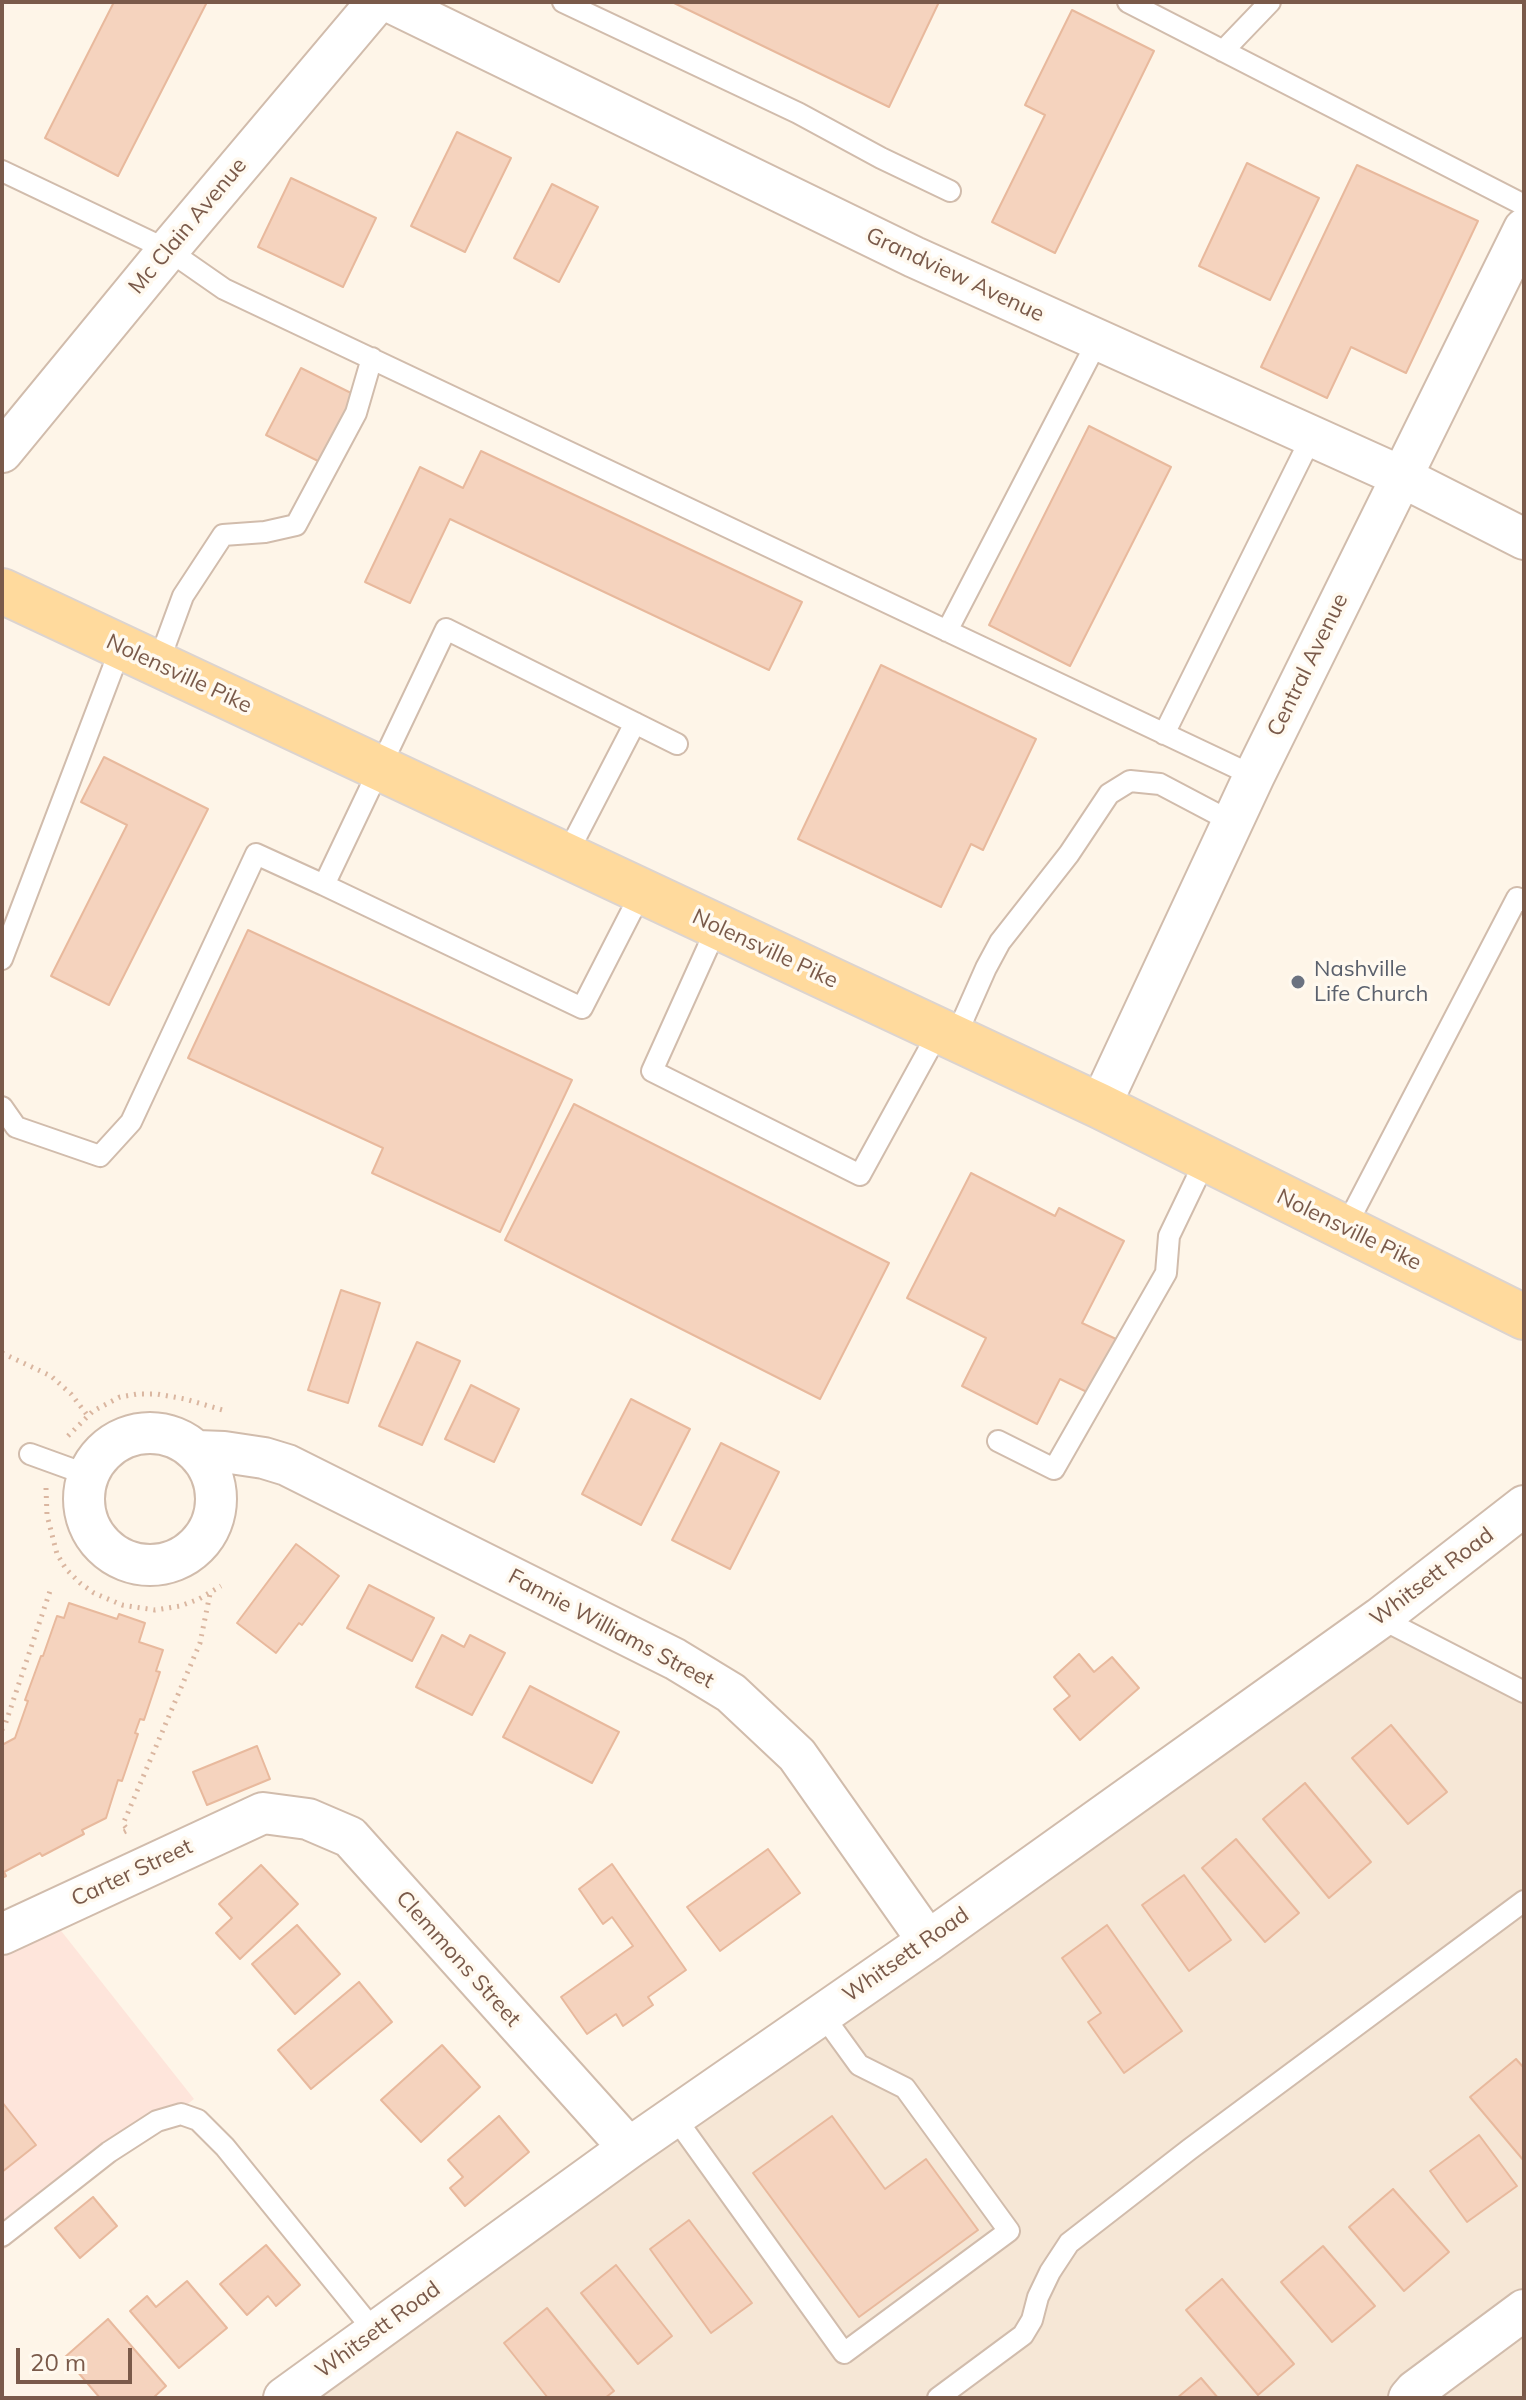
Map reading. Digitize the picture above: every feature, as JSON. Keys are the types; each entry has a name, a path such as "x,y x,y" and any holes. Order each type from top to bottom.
{"main road":[{"name":"Nolensville Pike","path":"3,594 1100,1106 1524,1317"}],"street":[{"name":"Mc Clain Avenue","path":"2,452 377,2"},
{"name":"Grandview Avenue","path":"390,2 914,257 1400,476 1524,539"},
{"name":"Central Avenue","path":"1100,1106 1254,776 1524,229"},
{"path":"137,1434 166,1434 197,1451 214,1478 217,1501 213,1521 193,1549 175,1561 154,1565 132,1562 112,1553 89,1525 84,1504 85,1485 70,1468 137,1434"},
{"name":"Fannie Williams Street","path":"197,1451 264,1458 287,1465 675,1659 731,1693 797,1755 928,1941"},
{"name":"Whitsett Road","path":"284,2398 629,2148 928,1941 1380,1618 1524,1506"},
{"name":"Carter Street","path":"2,1934 263,1813"},
{"name":"Clemmons Street","path":"263,1813 308,1819 350,1837 629,2148"},
{"path":"1409,2398 1524,2310"}],"lane":[{"path":"563,2 772,101 950,191"},
{"path":"1128,2 1524,205"},
{"path":"1223,51 1270,2"},
{"path":"2,171 168,250 224,289 1254,776"},
{"path":"947,631 1098,340"},
{"path":"2,959 140,656 223,535 265,532 296,525 356,413 372,358"},
{"path":"1164,734 1312,436"},
{"path":"324,885 446,629 677,744"},
{"path":"566,856 635,723"},
{"path":"717,927 652,1071 860,1175 1000,942 1069,854 1109,794 1130,781 1160,784 1232,822"},
{"path":"2,1107 16,1127 100,1156 131,1122 256,854 582,1008 642,891"},
{"path":"1345,1228 1517,898 1524,901"},
{"path":"998,1441 1054,1469 1166,1273 1169,1236 1206,1159"},
{"path":"30,1454 70,1468"},
{"path":"1380,1618 1524,1692"},
{"path":"938,2398 1023,2335 1050,2272 1069,2243 1190,2149 1524,1901"},
{"path":"674,2116 844,2353 1009,2231 905,2088 859,2065 822,2014"},
{"path":"2,2236 109,2152 157,2121 181,2114 198,2120 225,2147 375,2332"}],"path":[{"path":"2,1353 51,1376 71,1394 88,1416"},
{"path":"221,1586 180,1606 144,1609 113,1602 80,1583 61,1562 51,1534 47,1475 70,1468 60,1445 88,1416 120,1397 157,1394 231,1412"},
{"path":"2,1729 50,1591"},
{"path":"114,1837 128,1830 123,1824 200,1643 210,1593"}],"shaded area":[{"path":"1380,1618 1524,1692 1524,2398 284,2398"},
{"path":"47,1913 194,2099 2,2251 2,1934"}],"building":[{"path":"114,2 207,2 118,176 45,138"},
{"path":"672,2 939,2 889,107"},
{"path":"1072,10 1154,51 1055,253 992,222 1045,115 1025,105"},
{"path":"457,132 511,158 465,252 411,226"},
{"path":"1247,163 1319,198 1270,300 1199,266"},
{"path":"1357,165 1478,221 1406,373 1351,347 1327,398 1261,367"},
{"path":"291,178 376,218 343,287 258,247"},
{"path":"552,184 598,207 559,282 514,258"},
{"path":"301,368 355,395 320,462 266,435"},
{"path":"1089,426 1171,467 1070,666 989,625"},
{"path":"481,451 802,602 769,670 450,519 410,603 365,582 420,467 463,488"},
{"path":"881,665 1036,739 983,850 971,844 941,907 798,839"},
{"path":"104,757 208,809 109,1005 51,976 127,825 81,802"},
{"path":"248,930 572,1080 500,1232 372,1173 383,1148 188,1058"},
{"path":"574,1104 889,1263 820,1399 505,1240"},
{"path":"971,1173 1055,1216 1059,1208 1124,1241 1082,1323 1116,1339 1089,1393 1060,1379 1037,1424 962,1386 986,1338 907,1298"},
{"path":"341,1290 380,1303 348,1403 308,1390"},
{"path":"417,1342 460,1361 422,1445 379,1426"},
{"path":"471,1385 519,1409 494,1462 445,1439"},
{"path":"631,1399 690,1429 641,1525 582,1494"},
{"path":"721,1443 779,1472 730,1569 672,1540"},
{"path":"296,1544 339,1576 276,1653 237,1623"},
{"path":"369,1585 434,1618 412,1661 347,1628"},
{"path":"69,1603 117,1619 119,1614 145,1623 139,1642 163,1650 156,1671 160,1672 144,1720 140,1719 122,1781 118,1780 106,1818 82,1830 84,1834 4,1872 6,1876 2,1878 2,1745 15,1738 28,1701 25,1700 57,1616 64,1618"},
{"path":"442,1635 464,1647 470,1635 505,1653 472,1715 416,1687"},
{"path":"1079,1654 1094,1672 1112,1657 1139,1688 1080,1740 1054,1709 1070,1696 1054,1677"},
{"path":"530,1686 619,1732 592,1783 503,1737"},
{"path":"1391,1725 1447,1792 1408,1824 1352,1758"},
{"path":"257,1746 270,1779 207,1805 193,1772"},
{"path":"1305,1783 1371,1862 1329,1898 1263,1819"},
{"path":"1236,1839 1299,1913 1265,1942 1202,1868"},
{"path":"768,1849 800,1893 720,1951 687,1907"},
{"path":"612,1864 686,1970 648,1997 653,2005 623,2026 616,2014 587,2034 561,1997 633,1946 612,1917 603,1924 579,1889"},
{"path":"261,1865 298,1904 240,1959 216,1933 232,1918 219,1904"},
{"path":"1184,1875 1231,1940 1189,1971 1142,1905"},
{"path":"297,1925 340,1974 295,2014 252,1964"},
{"path":"1107,1925 1182,2031 1124,2073 1088,2022 1101,2013 1062,1958"},
{"path":"359,1982 392,2022 311,2089 278,2050"},
{"path":"442,2045 480,2087 421,2142 381,2100"},
{"path":"1516,2059 1524,2068 1524,2161 1470,2097"},
{"path":"2,2102 36,2145 2,2172"},
{"path":"499,2116 529,2152 465,2206 450,2188 463,2177 448,2160"},
{"path":"832,2116 885,2189 926,2159 978,2230 859,2317 753,2173"},
{"path":"1479,2135 1517,2186 1467,2222 1430,2171"},
{"path":"1393,2189 1449,2252 1404,2291 1349,2227"},
{"path":"93,2197 117,2226 80,2258 55,2228"},
{"path":"689,2220 752,2303 711,2333 650,2249"},
{"path":"266,2245 300,2285 276,2306 268,2296 247,2315 220,2284"},
{"path":"1323,2246 1375,2306 1332,2342 1281,2282"},
{"path":"616,2265 672,2336 638,2364 581,2293"},
{"path":"1222,2279 1294,2364 1258,2395 1186,2310"},
{"path":"187,2281 227,2328 179,2368 130,2311 147,2296 156,2307"},
{"path":"547,2308 614,2391 605,2398 548,2398 504,2343"},
{"path":"108,2319 166,2386 153,2398 100,2398 65,2357"},
{"path":"1201,2378 1218,2398 1177,2398"}],"place":[{"name":"Nashville Life Church","path":"1298,982"}]}
